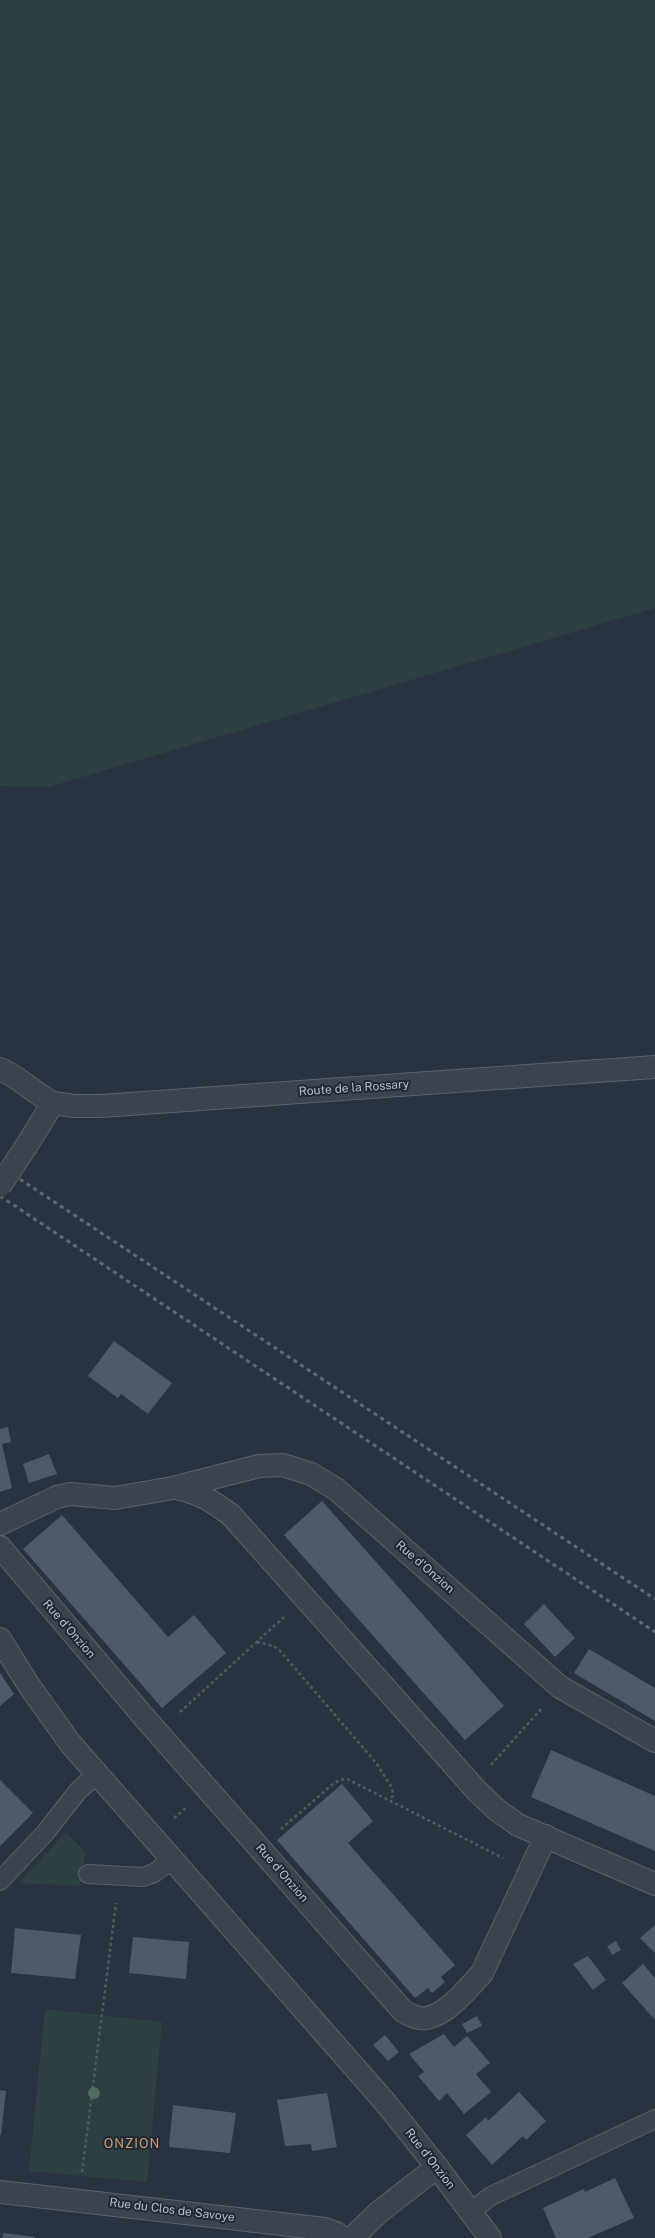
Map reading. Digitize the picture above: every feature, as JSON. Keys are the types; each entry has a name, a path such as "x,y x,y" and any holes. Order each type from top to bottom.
{"street":[{"name":"Route de la Rossary","path":"52,1103 74,1106 101,1106 655,1067"},
{"path":"0,1069 18,1079 34,1092 52,1103 0,1186"},
{"name":"Rue d'Onzion","path":"0,1524 56,1497 70,1494 115,1498 173,1488 259,1466 282,1465 310,1474 336,1489 560,1687 655,1741"},
{"name":"Rue d'Onzion","path":"173,1488 195,1492 212,1501 231,1515 472,1786 498,1810 518,1825 655,1884"},
{"name":"Rue d'Onzion","path":"0,1547 158,1732 403,2011 414,2017 426,2018 444,2009 466,1991 482,1972 546,1836"},
{"name":"Rue d'Onzion","path":"0,1639 30,1687 65,1736 385,2102 437,2167 490,2238"},
{"path":"352,2238 379,2212 437,2167"},
{"name":"Rue du Clos de Savoye","path":"0,2192 78,2199 324,2228 336,2233 342,2238"}],"lane":[{"path":"0,1881 45,1833 78,1791 97,1774"},
{"path":"88,1874 143,1877 154,1873 172,1860"},
{"path":"470,2212 496,2193 655,2119"}],"path":[{"path":"158,1732 305,1598"},
{"path":"257,1642 274,1646 281,1652 377,1764 392,1788 393,1795 390,1801"},
{"path":"472,1786 560,1687"},
{"path":"260,1848 340,1780 347,1779 529,1871"},
{"path":"151,1836 209,1789"},
{"path":"78,2199 119,1876"}],"green space":[{"path":"0,0 655,0 655,608 48,787 0,786"},
{"path":"66,1832 85,1852 80,1886 19,1883"},
{"path":"45,2009 162,2022 147,2182 29,2171"}],"building":[{"path":"114,1341 172,1383 148,1414 121,1394 118,1398 88,1376"},
{"path":"8,1427 11,1442 2,1444 12,1488 0,1492 0,1429"},
{"path":"49,1454 57,1474 29,1483 23,1464"},
{"path":"322,1501 504,1706 465,1740 284,1535"},
{"path":"62,1515 168,1637 194,1615 226,1653 162,1708 23,1549"},
{"path":"544,1604 575,1638 555,1657 524,1624"},
{"path":"589,1649 655,1688 655,1721 574,1673"},
{"path":"0,1673 14,1694 0,1706"},
{"path":"551,1750 655,1796 655,1851 531,1797"},
{"path":"0,1780 33,1813 0,1846"},
{"path":"342,1784 373,1821 348,1843 455,1965 441,1977 445,1982 432,1993 428,1988 415,1998 277,1840"},
{"path":"655,1925 655,1953 640,1938"},
{"path":"15,1928 81,1935 75,1979 11,1973"},
{"path":"133,1937 189,1942 186,1979 129,1973"},
{"path":"616,1941 621,1950 612,1955 607,1946"},
{"path":"588,1956 606,1980 593,1990 573,1964"},
{"path":"643,1964 655,1978 655,2020 622,1983"},
{"path":"477,2016 482,2026 467,2033 462,2024"},
{"path":"444,2034 454,2047 467,2036 490,2063 476,2074 491,2092 464,2114 447,2093 439,2101 418,2076 424,2072 409,2054"},
{"path":"385,2035 399,2052 388,2061 373,2045"},
{"path":"0,2090 6,2091 1,2135 0,2135"},
{"path":"519,2092 546,2121 526,2140 523,2136 492,2165 466,2135 486,2117 488,2121"},
{"path":"327,2093 337,2147 312,2151 311,2144 285,2146 277,2100"},
{"path":"173,2105 236,2113 230,2153 169,2147"},
{"path":"615,2178 634,2218 588,2238 556,2238 543,2208 584,2189 585,2192"},
{"path":"3,2233 35,2237 35,2238 2,2238"}],"railway":[{"path":"0,1166 655,1599"},
{"path":"0,1196 655,1632"}],"district":[{"name":"ONZION","path":"132,2144"}]}
